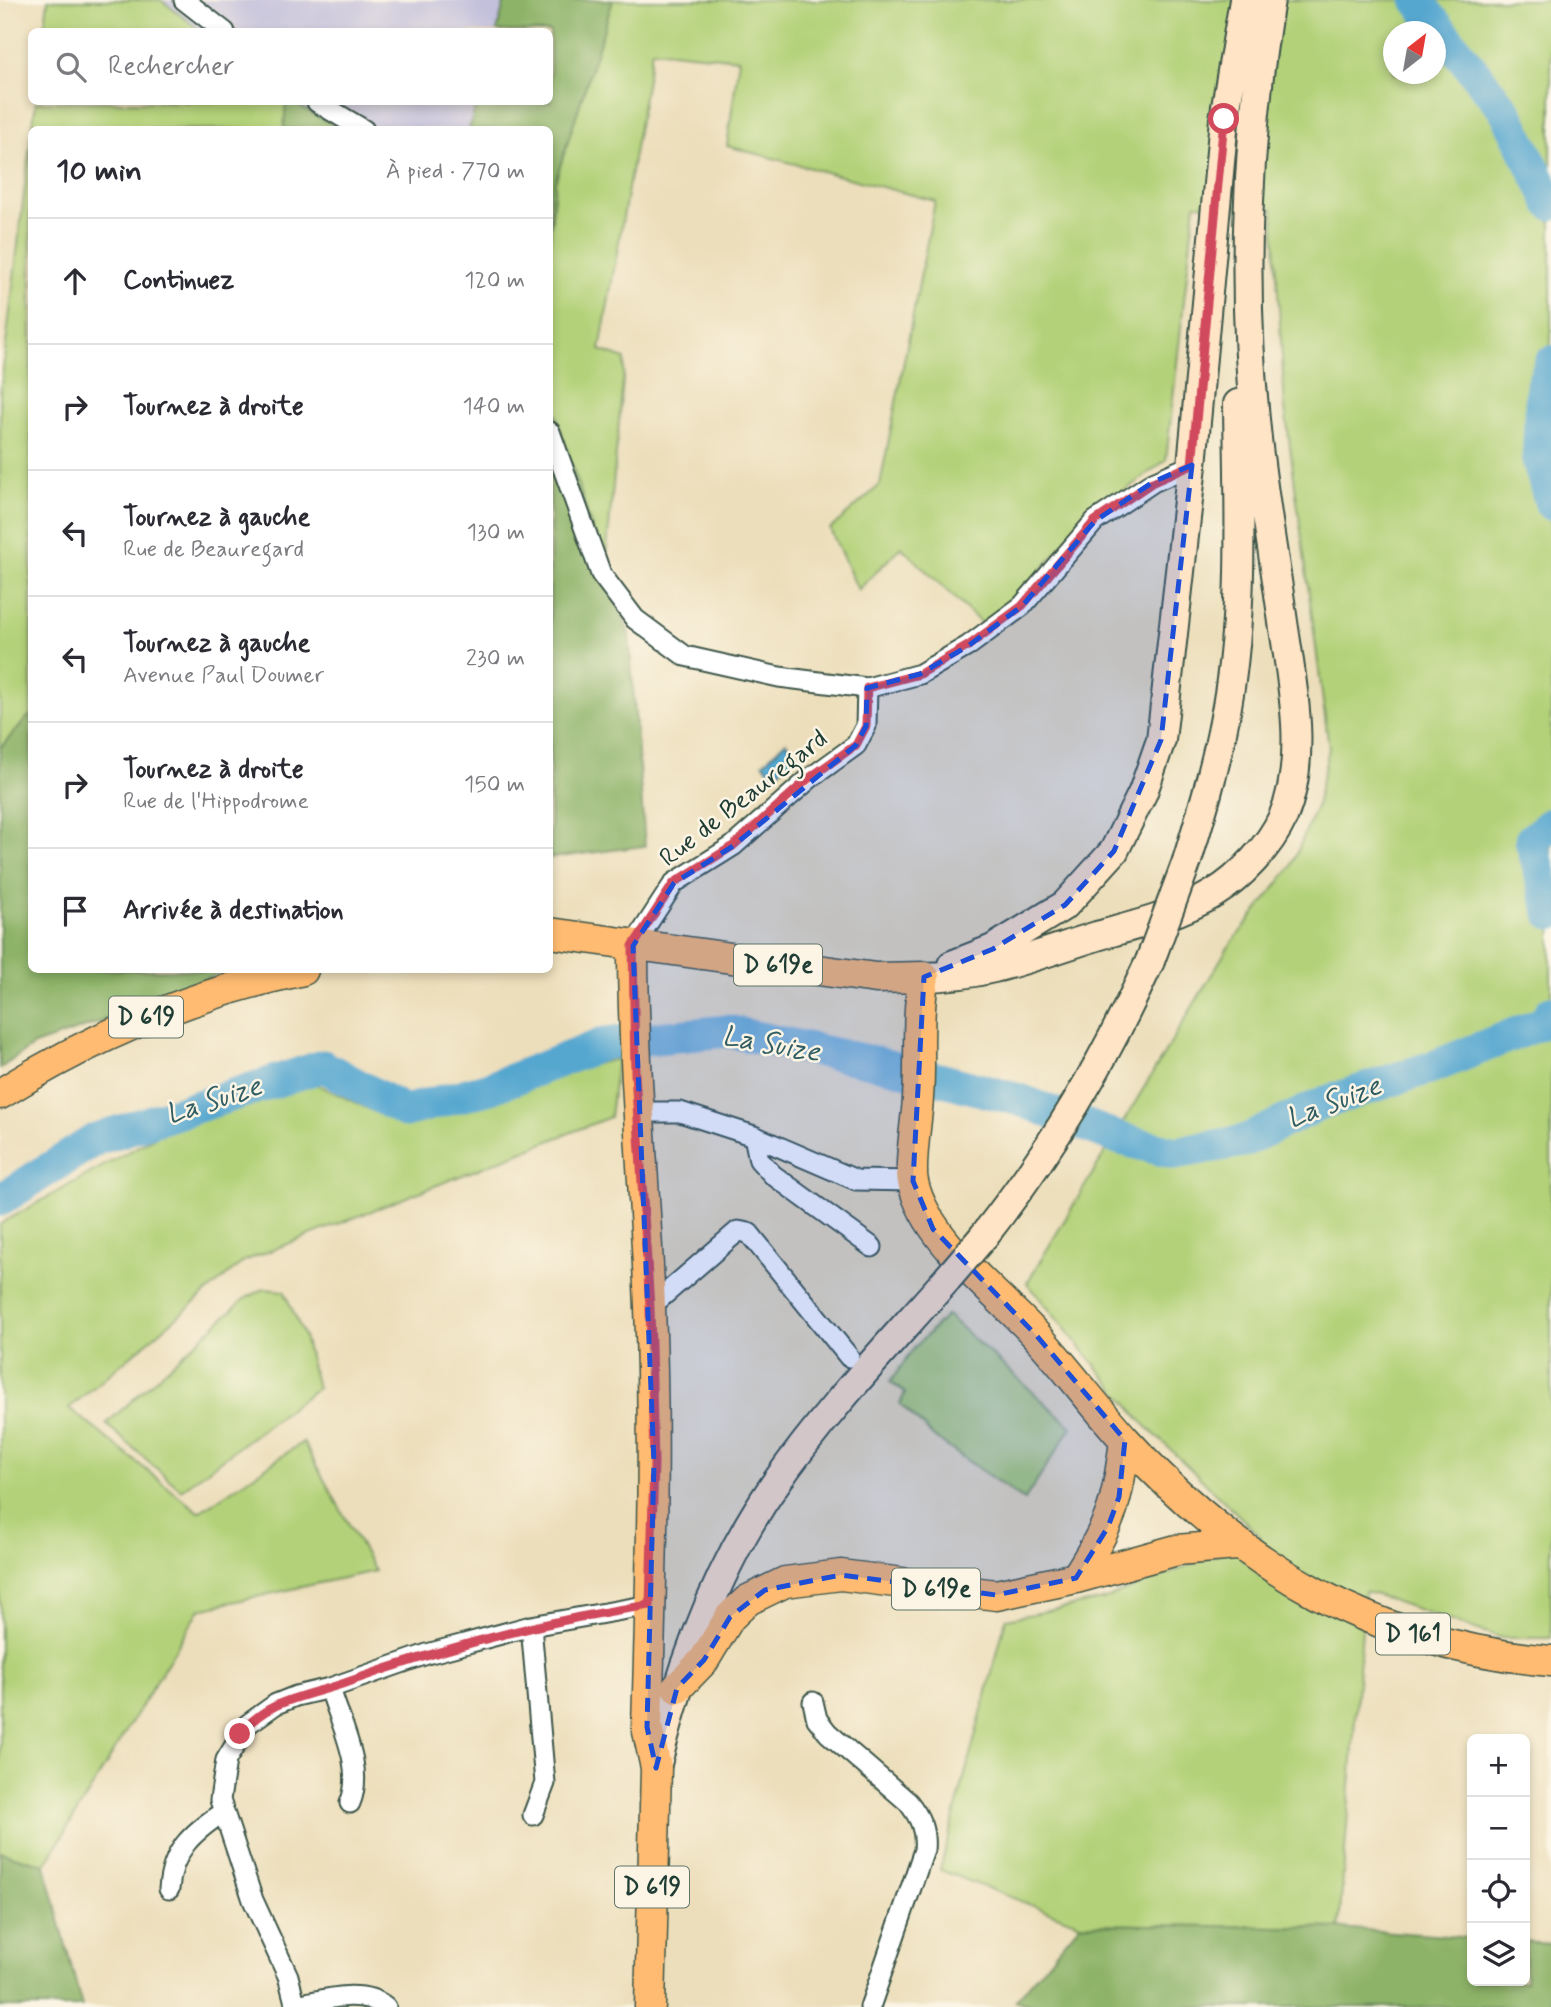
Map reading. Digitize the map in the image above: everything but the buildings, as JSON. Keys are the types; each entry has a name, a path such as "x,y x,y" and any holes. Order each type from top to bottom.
{"main road":[{"path":"924,977 993,949 1065,905 1114,851 1143,792 1161,740 1192,465 1224,119 1244,0"},
{"path":"656,1768 677,1688 695,1637 750,1523 774,1485 844,1396 983,1237 1070,1116 1099,1069 1150,961 1187,861 1224,720 1233,656 1240,551 1233,202 1238,126 1255,0"},
{"path":"924,977 962,976 1008,967 1143,924 1211,895 1247,866 1268,842 1282,818 1292,788 1296,747 1289,667 1255,418 1250,301 1255,107 1270,0"},
{"path":"553,933 584,936 633,946"},
{"name":"D 619e","path":"633,946 876,978 924,977"},
{"name":"D 619","path":"633,946 635,1074 650,1307 654,1462 648,1727 656,1768 650,2007"},
{"name":"D 619","path":"0,1094 51,1062 142,1018 216,991 291,973"},
{"path":"924,977 913,1181 933,1229 1036,1335 1125,1440 1160,1476 1237,1545"},
{"path":"1076,1578 1108,1527 1118,1497 1125,1440"},
{"name":"D 619e","path":"677,1688 704,1660 730,1616 748,1600 785,1582 841,1575 996,1595 1076,1578 1177,1550 1237,1545"},
{"name":"D 161","path":"1237,1545 1318,1594 1404,1631 1450,1646 1551,1661"}],"street":[{"path":"184,0 221,28"},
{"path":"322,105 358,126"},
{"path":"553,440 601,574 635,620 685,656 779,677 867,688 920,674 968,646 1022,606 1095,521 1153,482 1192,465"},
{"name":"Rue de Beauregard","path":"633,946 674,883 733,846 808,779 856,745 866,726 867,688"},
{"path":"638,1112 680,1112 754,1136 856,1180 913,1181"},
{"path":"754,1136 760,1160 773,1175 872,1247"},
{"path":"650,1307 738,1231 749,1233 849,1357"},
{"path":"386,2007 377,2001 346,1997 296,2006 288,1976 253,1900 223,1812 220,1787 226,1760 248,1724 275,1704 427,1654 531,1626 650,1605"},
{"path":"531,1626 545,1783 533,1815"},
{"path":"330,1688 356,1774 355,1791 350,1804"},
{"path":"813,1702 817,1720 828,1733 908,1802 918,1814 924,1829 924,1850 870,2007"},
{"path":"169,1889 174,1862 180,1849 199,1828 223,1812"}],"highlighted area":[{"path":"1192,465 1161,740 1114,851 1065,905 993,949 924,977 913,1181 933,1229 1036,1335 1125,1440 1119,1497 1108,1527 1076,1578 996,1595 841,1575 765,1590 730,1617 704,1660 677,1688 656,1768 647,1727 654,1463 633,946 674,883 733,846 856,745 866,726 867,688 920,674 968,646 1022,606 1095,521 1153,482"}],"shaded area":[{"path":"161,0 505,0 498,28 197,28"},
{"path":"297,105 476,105 470,126 336,126"}],"green space":[{"path":"48,0 161,0 197,28 44,28"},
{"path":"505,0 613,0 555,182 553,204 553,126 470,126 476,105 553,105 553,28 498,28"},
{"path":"613,0 1551,0 1551,1638 1502,1638 1365,1591 1339,1928 1080,1924 940,1870 1006,1619 1103,1600 1261,1537 1144,1424 1027,1283 1227,949 1291,867 1316,807 1329,748 1285,408 1273,209 1195,204 1166,460 1080,524 1019,597 983,625 901,547 858,590 830,529 880,485 935,201 727,146 739,59 652,50 600,350 625,359 605,569 553,405 555,182"},
{"path":"36,105 286,105 284,126 33,126"},
{"path":"286,105 297,105 336,126 284,126"},
{"path":"28,161 28,717 0,748 0,394"},
{"path":"553,405 605,569 629,634 645,846 553,858"},
{"path":"28,717 28,973 221,973 124,1014 34,1045 0,1068 0,748"},
{"path":"617,1059 610,1117 244,1261 69,1408 199,1512 303,1442 375,1571 200,1609 45,1865 0,1852 0,1224 162,1133 308,1080 379,1114"},
{"path":"264,1289 284,1291 304,1336 317,1388 181,1490 106,1424 244,1299"},
{"path":"947,1315 1072,1427 1024,1500 935,1438 900,1404 905,1393 890,1382 915,1347"},
{"path":"0,1852 45,1865 82,2007 0,2007"},
{"path":"1080,1924 1339,1928 1467,1938 1467,1986 1530,1986 1530,1942 1551,1944 1551,2007 1039,2007 1015,2001"}],"water":[{"path":"786,742 797,754 774,776 763,763"}],"waterway":[{"name":"La Suize","path":"1417,0 1506,112 1551,204"},
{"name":"La Suize","path":"1551,362 1542,386 1538,460 1551,504"},
{"name":"La Suize","path":"1551,824 1531,840 1551,913"},
{"name":"La Suize","path":"0,1200 96,1139 323,1066 405,1111 490,1088 606,1043 727,1031 885,1065 1020,1100 1121,1139 1175,1153 1244,1141 1323,1103 1438,1065 1544,1022 1551,1012"}],"route":[{"path":"240,1734 248,1724 275,1704 427,1654 531,1626 650,1605 654,1462 650,1307 635,1074 633,946 674,883 733,846 808,779 856,745 866,726 867,688 920,674 968,646 1022,606 1095,521 1153,482 1192,465 1224,119"}]}
